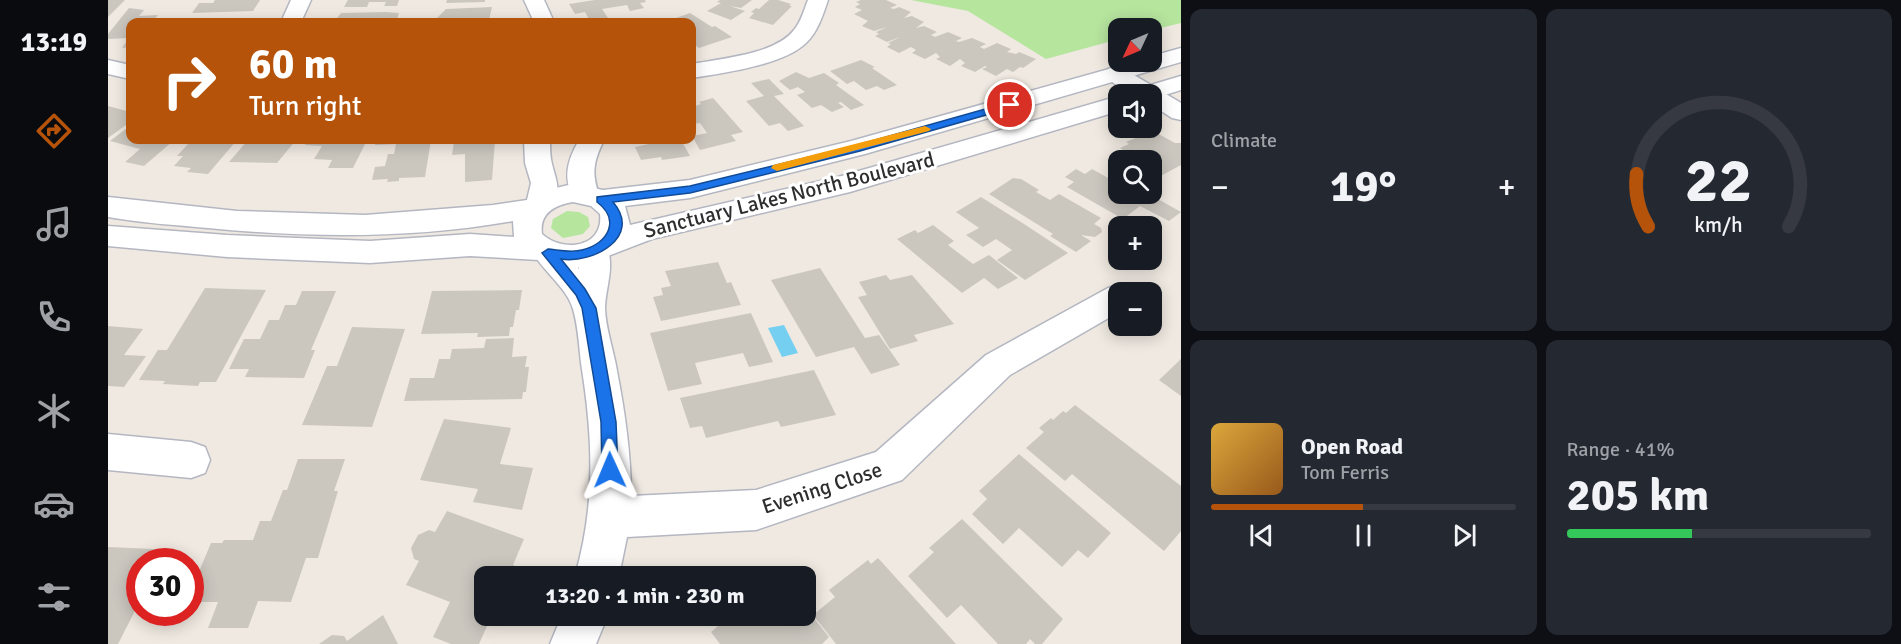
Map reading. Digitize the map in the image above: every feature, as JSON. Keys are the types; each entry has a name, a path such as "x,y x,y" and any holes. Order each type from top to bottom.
{"street":[{"path":"293,18 301,0"},
{"path":"534,0 542,18"},
{"path":"696,70 730,64 782,49 798,39 810,23 818,0"},
{"name":"Sanctuary Lakes North Boulevard","path":"593,197 701,187 856,148 1181,55"},
{"path":"108,67 126,71"},
{"path":"1116,74 1132,84"},
{"path":"1162,90 1181,83"},
{"path":"1162,102 1181,113"},
{"name":"Sanctuary Lakes North Boulevard","path":"596,250 645,230 840,186 1108,106"},
{"path":"537,144 538,163 545,183 538,206 526,225 527,234 581,292 589,308 609,422 611,517 606,550 600,566"},
{"path":"108,236 227,246 370,252 470,245 544,251 571,256 596,250 608,242 617,224 610,206 593,197 579,179 579,170 589,144"},
{"path":"108,207 252,223 360,226 472,220 538,206 561,195 593,197"},
{"path":"589,308 595,275 596,250"},
{"name":"Evening Close","path":"611,517 756,510 888,467 998,365 1108,303"},
{"path":"108,452 191,460"},
{"path":"573,644 580,626"}],"green space":[{"path":"911,0 1181,0 1181,23 1162,28 1162,18 1108,18 1108,42 1046,59 968,11"},
{"path":"567,211 579,212 588,217 590,226 583,234 563,238 551,228 553,219"}],"water":[{"path":"784,325 798,353 782,357 768,328"}],"building":[{"path":"108,0 125,0 108,17"},
{"path":"215,0 260,0 253,11 192,13 199,3 213,3"},
{"path":"348,0 399,0 397,6 384,6 386,2 369,2 367,7 344,7"},
{"path":"447,0 485,0 485,2 446,3"},
{"path":"595,0 645,0 646,2 640,3 644,8 630,11 627,5 602,9 608,18 588,18 585,12 575,14 569,4"},
{"path":"720,0 752,0 741,8 730,6 745,11 731,20 707,11 721,3 717,2"},
{"path":"769,0 778,0 792,6 773,25 749,18 754,13 751,12 756,8 759,9"},
{"path":"886,0 897,5 890,8 899,7 911,12 904,18 912,16 924,22 916,28 924,26 937,32 931,35 935,37 948,32 962,38 956,41 959,42 972,38 986,44 980,47 984,49 997,43 1011,49 1007,52 1016,54 1019,52 1036,59 1023,68 1020,67 1013,72 1007,69 996,76 982,69 987,67 985,66 975,72 961,66 965,63 960,59 950,66 936,59 940,57 936,53 925,59 912,53 916,50 911,47 899,53 887,47 891,44 888,43 900,37 887,42 875,36 879,34 876,32 887,27 874,31 862,26 868,21 854,14 862,10 855,7 860,4 856,2"},
{"path":"492,7 489,18 437,18 446,9"},
{"path":"129,8 144,10 139,16 158,15 155,18 126,18 126,38 108,39 108,34"},
{"path":"341,13 399,13 397,18 337,18"},
{"path":"690,13 732,37 699,48 696,46 696,18 676,18"},
{"path":"861,60 875,67 872,68 897,85 884,90 877,86 866,90 854,81 847,84 830,71"},
{"path":"796,72 809,78 824,73 839,83 836,85 864,105 851,110 841,102 838,103 844,107 832,112 821,105 812,108 797,95 805,92 798,87 790,90 779,81"},
{"path":"769,79 784,94 774,96 804,126 788,131 780,123 769,126 746,101 764,96 751,83"},
{"path":"713,98 743,132 731,135 736,141 700,150 696,143 696,135 707,133 700,123 696,124 696,106 701,104 699,102"},
{"path":"108,106 126,111 126,125 108,138"},
{"path":"126,129 126,144 169,144 144,166 125,162 140,149 110,141"},
{"path":"1162,136 1175,143 1181,143 1181,165 1162,175 1162,150 1123,150 1120,148 1129,144 1126,142 1136,138 1162,138"},
{"path":"188,144 234,144 208,174 187,172 191,168 174,166 183,156 177,156"},
{"path":"245,144 293,144 277,163 229,162"},
{"path":"365,144 353,168 328,168 332,160 314,159 322,146 305,145"},
{"path":"396,144 430,144 425,177 399,178 399,181 387,182 388,179 372,180 375,167 385,166 388,154 394,154"},
{"path":"454,144 495,144 492,180 465,182 465,154 452,155"},
{"path":"649,144 683,144 690,156 641,160 635,147"},
{"path":"1076,169 1085,174 1092,169 1108,178 1108,204 1162,204 1162,201 1181,212 1169,221 1140,206 1127,216 1118,216 1067,187 1074,182 1065,177"},
{"path":"1013,178 1021,179 1050,200 1059,194 1101,218 1094,224 1101,228 1102,232 1095,237 1081,235 1091,241 1076,252 1050,236 1053,234 989,194"},
{"path":"981,197 1068,253 1025,280 997,260 1012,250 996,239 983,247 966,235 979,228 956,212"},
{"path":"933,225 954,241 948,245 973,264 989,255 1018,278 998,289 984,278 962,293 897,239 915,230 918,233"},
{"path":"718,262 727,283 731,282 741,305 661,321 653,297 663,295 661,288 671,286 665,271"},
{"path":"820,268 865,338 879,335 900,365 871,374 854,347 816,357 771,280"},
{"path":"886,275 890,280 912,275 954,324 914,335 918,341 890,349 858,297 867,295 859,282"},
{"path":"205,288 266,290 216,382 200,382 198,386 139,380 158,350 167,350"},
{"path":"522,290 519,310 516,310 509,336 477,337 478,333 421,334 432,291"},
{"path":"302,291 336,291 311,350 315,350 304,378 245,377 249,369 229,369 244,339 260,339 269,320 279,320 285,305 296,305"},
{"path":"751,313 773,362 749,367 743,353 695,363 702,384 668,391 650,333"},
{"path":"108,326 143,329 124,355 146,356 124,387 108,386"},
{"path":"352,327 405,329 372,427 302,425 327,366 337,366"},
{"path":"514,338 512,357 527,356 525,367 529,367 526,392 523,392 522,399 404,401 410,378 434,378 439,359 450,359 452,349 484,348 486,339"},
{"path":"1181,359 1181,396 1159,380"},
{"path":"814,370 836,415 781,427 778,421 706,438 702,426 690,428 680,398"},
{"path":"1075,405 1181,486 1181,531 1164,551 1072,474 1065,481 1026,448 1044,432 1039,428 1051,418 1053,420 1063,411 1066,413"},
{"path":"444,419 511,428 500,464 533,468 522,510 473,502 478,489 420,480"},
{"path":"1019,454 1111,533 1088,558 1078,550 1062,567 1019,528 1003,544 972,514 987,499 979,491"},
{"path":"298,459 345,459 334,491 338,491 318,558 306,558 291,602 258,601 248,628 208,628 218,602 204,602 204,560 211,543 222,543 224,540 253,540 260,521 271,521 283,490 287,490"},
{"path":"447,511 524,539 513,565 516,566 474,566 474,626 487,626 479,644 451,644 433,637 450,602 406,585 419,561 414,559 411,548 418,535 429,530 435,532"},
{"path":"962,519 1063,619 1042,644 1035,644 1030,639 1026,644 998,644 961,605 947,618 908,576 934,552 929,548"},
{"path":"108,547 130,548 126,548 127,626 118,644 108,644"},
{"path":"878,558 956,644 836,644 816,619 816,613 835,597 829,590 868,560 871,564"},
{"path":"383,615 398,644 319,644 332,635 344,636 347,641"},
{"path":"816,621 829,637 822,644 720,644 711,632 718,626 816,626"}],"slow traffic":[{"path":"777,168 925,129"}],"route":[{"path":"610,470 609,422 589,308 581,292 548,253 559,256 583,255 608,242 617,224 610,206 601,200 690,189 856,148 1010,105"}]}
